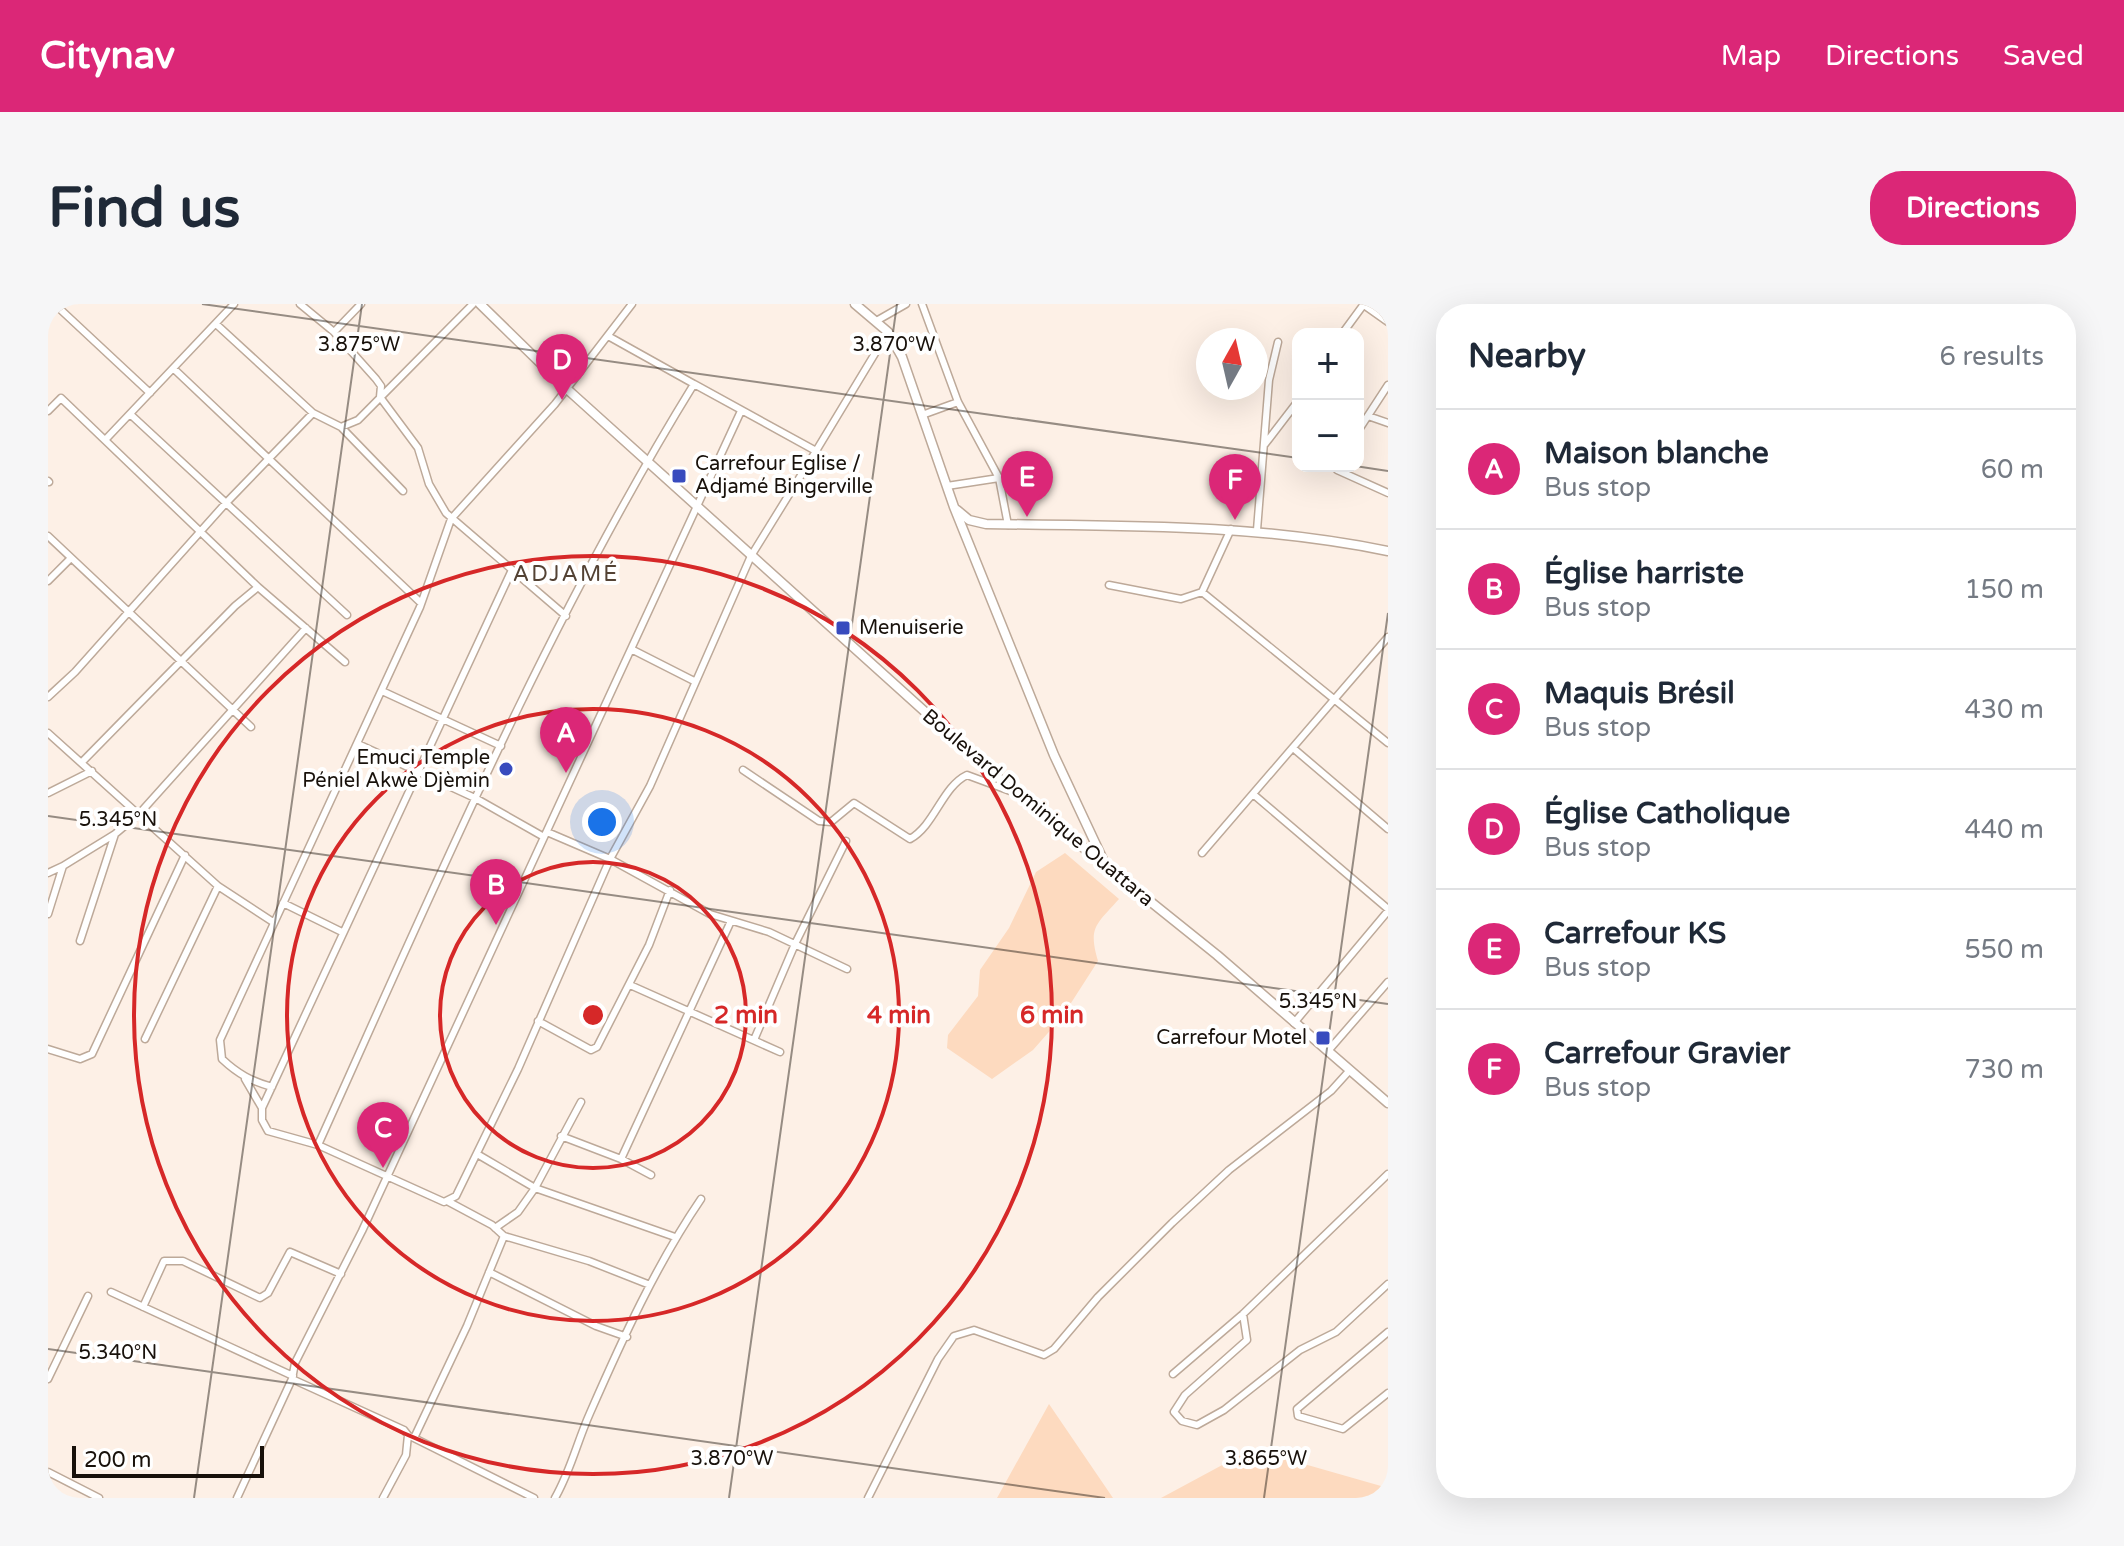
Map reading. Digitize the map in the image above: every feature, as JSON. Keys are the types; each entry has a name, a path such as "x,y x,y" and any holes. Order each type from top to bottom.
{"street":[{"path":"106,439 234,304"},
{"path":"300,304 334,332 381,386 380,397 418,448 437,501 451,519 566,616"},
{"path":"334,332 361,304"},
{"path":"341,427 358,420 473,304"},
{"name":"Boulevard Dominique Ouattara","path":"480,304 567,389 1014,792 1388,1103"},
{"path":"262,1108 245,1079 222,1059 220,1040 382,691 421,603 451,519 567,389 632,304"},
{"path":"856,304 878,320 902,357 954,507 1054,755 1107,868"},
{"path":"878,320 906,304"},
{"path":"922,304 958,402 999,478 1008,525"},
{"path":"1346,328 1364,304 1388,322"},
{"path":"61,310 150,393"},
{"path":"216,324 313,413 341,427 403,491"},
{"path":"449,1202 477,1154 610,859 650,786 751,556 888,332"},
{"path":"608,336 816,451"},
{"path":"1257,530 1269,380 1278,342"},
{"path":"174,369 270,456 421,603"},
{"path":"318,1145 501,746 647,459 694,384"},
{"path":"1364,422 1388,385"},
{"path":"48,411 61,398 258,587 345,662"},
{"path":"922,415 958,402"},
{"path":"1265,444 1292,409"},
{"path":"237,1498 293,1377 295,1363 341,1274 741,411"},
{"path":"48,697 313,413"},
{"path":"130,414 347,615"},
{"path":"1368,416 1388,423"},
{"path":"1341,472 1388,493"},
{"path":"947,486 999,478"},
{"path":"954,507 977,523 1231,528 1388,551"},
{"path":"1109,585 1181,599 1202,592 1231,528"},
{"path":"48,536 251,727"},
{"path":"48,581 71,558"},
{"path":"511,572 262,1108 262,1120 268,1131 318,1145 449,1202 504,1236 589,1261 650,1285"},
{"path":"82,762 235,606 258,587"},
{"path":"1202,592 1388,743"},
{"path":"48,873 115,834 139,814 306,628"},
{"path":"1202,853 1388,637"},
{"path":"631,649 694,681"},
{"path":"382,691 501,746"},
{"path":"48,733 218,886 273,922"},
{"path":"358,744 418,770 546,834 610,859 710,914 795,944 847,969"},
{"path":"1293,748 1388,829"},
{"path":"743,770 819,821 831,822 854,803 910,839 930,819 959,779 967,775 1014,792"},
{"path":"48,793 92,771"},
{"path":"1253,794 1388,910 1294,1023"},
{"path":"80,941 115,834"},
{"path":"754,1040 795,944 846,841"},
{"path":"48,1049 80,1059 92,1054 185,855"},
{"path":"48,914 63,866"},
{"path":"145,1039 218,886"},
{"path":"538,1021 591,1050 602,1038 630,985 670,890"},
{"path":"283,903 342,932"},
{"path":"621,1159 731,921"},
{"path":"1328,1051 1388,982"},
{"path":"630,985 780,1052"},
{"path":"868,1498 938,1359 954,1336 974,1330 1044,1355 1054,1349 1098,1297 1172,1223 1229,1170 1331,1091 1350,1070"},
{"path":"245,1079 272,1087"},
{"path":"495,1228 518,1212 535,1188 581,1102"},
{"path":"561,1136 621,1159 651,1175"},
{"path":"477,1154 535,1188 675,1237"},
{"path":"1173,1374 1243,1314 1388,1174"},
{"path":"555,1498 572,1469 584,1427 650,1285 675,1237 701,1199"},
{"path":"383,1498 406,1455 411,1437 504,1236"},
{"path":"143,1307 164,1261 183,1261 260,1298 268,1293 290,1252 341,1274"},
{"path":"489,1272 596,1326 627,1337"},
{"path":"1243,1314 1247,1340 1185,1395 1174,1412 1182,1421 1197,1425 1224,1410 1300,1350 1336,1332 1388,1284"},
{"path":"111,1292 404,1430 411,1437 534,1498"},
{"path":"48,1379 88,1296"},
{"path":"1388,1332 1297,1409 1298,1416 1343,1429 1388,1393"},
{"path":"48,1472 99,1498"}],"shaded area":[{"path":"1065,853 1119,899 1096,927 1094,941 1098,961 1062,1017 1033,1050 992,1079 947,1048 948,1035 978,996 980,970 1009,928 1036,872"},
{"path":"1049,1404 1113,1498 997,1498"},
{"path":"1252,1449 1388,1488 1388,1498 1161,1498"}],"place":[{"name":"Église Catholique","path":"562,400"},
{"name":"Carrefour Eglise / Adjamé Bingerville","path":"679,476"},
{"name":"Carrefour KS","path":"1027,517"},
{"name":"Carrefour Gravier","path":"1235,520"},
{"name":"Menuiserie","path":"843,628"},
{"name":"Emuci Temple Péniel Akwè Djèmin","path":"506,769"},
{"name":"Maison blanche","path":"566,773"},
{"name":"Église harriste","path":"496,925"},
{"name":"Carrefour Motel","path":"1323,1038"},
{"name":"Maquis Brésil","path":"383,1168"}],"district":[{"name":"ADJAMÉ","path":"566,574"}]}
